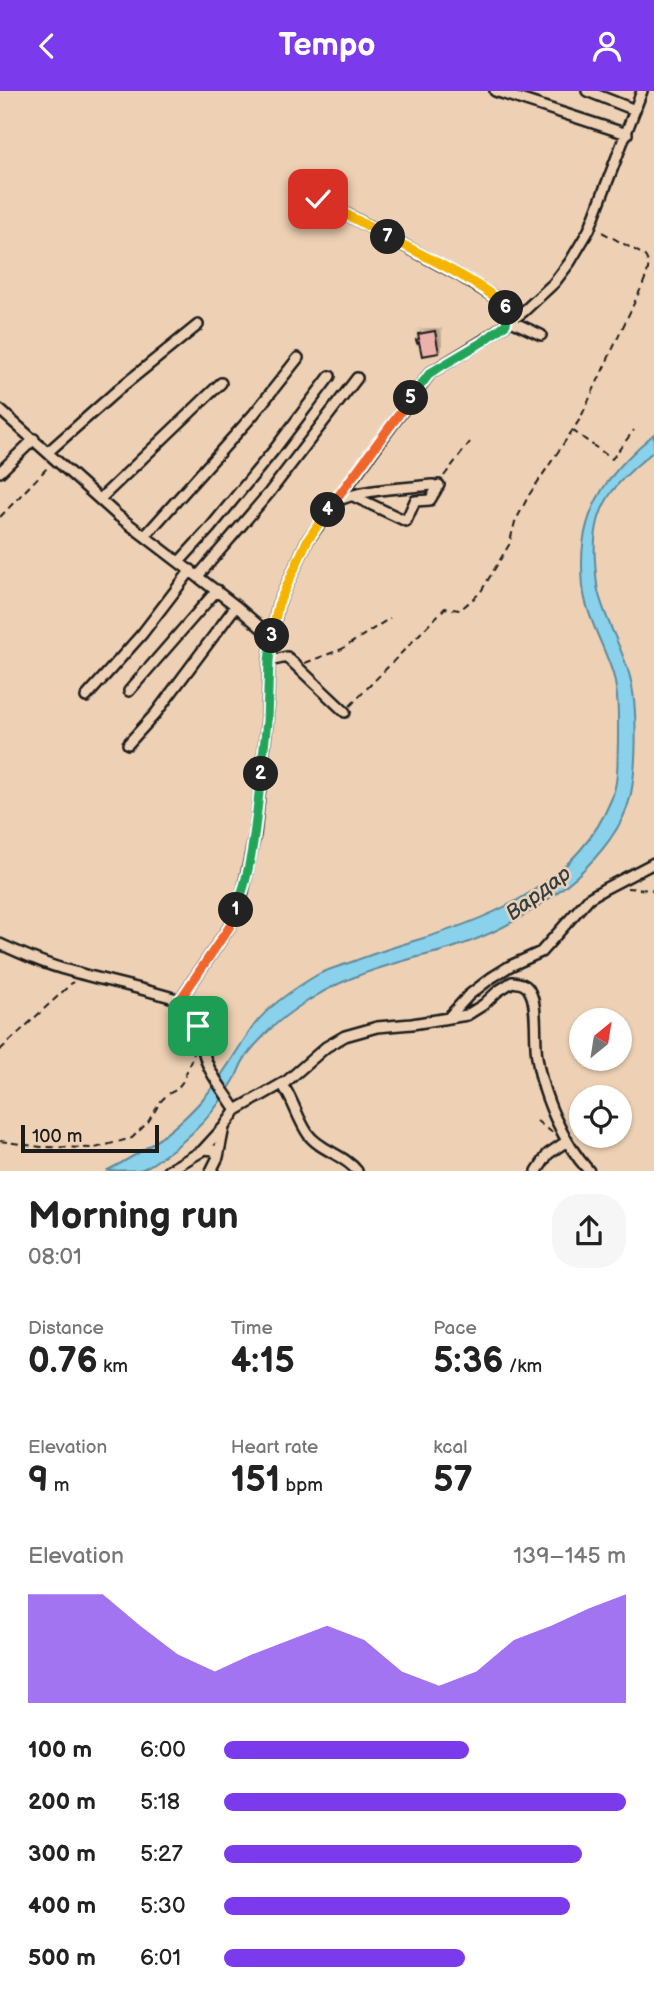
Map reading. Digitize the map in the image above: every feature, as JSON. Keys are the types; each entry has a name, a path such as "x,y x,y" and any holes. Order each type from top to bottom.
{"street":[{"path":"495,91 627,134"},
{"path":"587,91 635,110"},
{"path":"180,1000 230,926 242,897 255,834 267,721 272,637 278,605 307,541 430,373 484,341 524,311 570,262 591,226 642,91"},
{"path":"318,199 459,275 501,301 508,312 509,322"},
{"path":"509,322 541,335"},
{"path":"48,452 120,388 198,325"},
{"path":"145,536 253,415 298,358"},
{"path":"179,562 274,450 330,376"},
{"path":"86,697 269,493 357,378"},
{"path":"100,499 221,383"},
{"path":"0,410 100,499 217,590 272,637"},
{"path":"0,472 34,439"},
{"path":"332,505 344,497 436,485 430,500 415,501 406,521 353,496"},
{"path":"129,691 217,590"},
{"path":"128,744 156,713 236,606"},
{"path":"269,661 287,657 345,712"},
{"path":"448,1018 469,995 491,978 541,951 589,898 654,863"},
{"path":"0,944 33,959 141,988 180,1000 189,1006 196,1018 207,1064 236,1110"},
{"path":"167,1171 204,1149 236,1110 282,1084 327,1047 345,1036 377,1027 467,1015 512,982 521,983 529,989 533,999 537,1058 545,1094 565,1142 589,1171"},
{"path":"282,1084 308,1136 357,1171"},
{"path":"211,1171 218,1157 224,1127"},
{"path":"537,1171 548,1154 565,1142"},
{"path":"204,1149 214,1150 218,1157"}],"path":[{"path":"345,712 445,608 460,610 480,593 509,545 515,522 529,495 580,419 649,266 644,255 591,226"},
{"path":"571,430 612,460 634,430"},
{"path":"436,485 470,442"},
{"path":"0,517 56,459"},
{"path":"297,665 342,649 390,618"},
{"path":"621,879 628,889 654,890"},
{"path":"0,1050 81,974"},
{"path":"0,1141 41,1147 95,1148 132,1138 148,1122 161,1101 183,1081 194,1051"},
{"path":"537,1121 565,1142"}],"water":[{"name":"Вардар","path":"654,434 654,451 617,486 601,511 597,525 595,542 599,594 630,677 636,737 634,771 627,809 602,850 564,887 505,926 450,949 351,978 302,1005 274,1026 254,1047 219,1103 185,1139 145,1168 106,1171 148,1147 185,1117 214,1086 255,1024 292,991 328,970 447,931 504,907 556,874 578,853 596,828 611,800 615,786 618,708 613,674 584,594 583,542 587,523 602,490 625,461"}],"building":[{"path":"435,331 439,353 422,356 419,342 416,340 419,339 418,334"}],"route":[{"path":"198,1026 192,1011 180,1000 230,926 242,897 255,834 267,721 269,661 278,605 307,541 430,373 484,341 506,324 508,312 501,301 459,275 318,199"}]}
